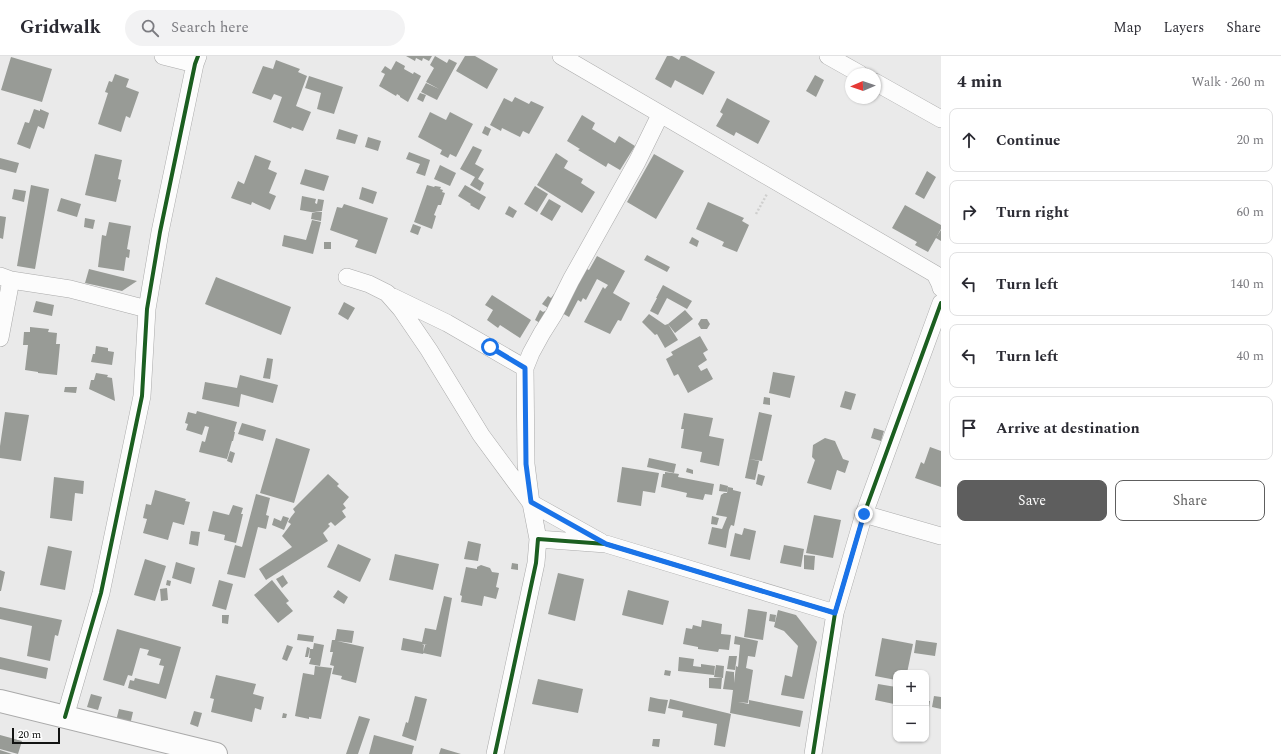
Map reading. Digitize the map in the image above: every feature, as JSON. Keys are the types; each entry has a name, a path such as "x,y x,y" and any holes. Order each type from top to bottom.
{"street":[{"path":"65,717 101,593 140,404 147,308 160,232 196,60 164,56"},
{"path":"561,56 935,274 941,288"},
{"path":"828,56 849,68"},
{"path":"881,85 941,118"},
{"path":"495,754 536,563 538,539 526,464 525,368 542,333 554,314 571,280 637,162 660,114"},
{"path":"347,277 369,284 447,323 525,368"},
{"path":"0,338 6,278 70,289 147,308"},
{"path":"387,293 401,309 429,350 481,436 531,502 606,544 835,613"},
{"path":"813,754 835,613 864,514 941,303"},
{"path":"864,514 941,536"},
{"path":"538,539 606,544"},
{"path":"0,701 216,754"}],"path":[{"path":"756,214 774,181"}],"building":[{"path":"406,56 432,56 429,61 423,58 422,61 416,58 415,61"},
{"path":"435,56 447,63 449,59 457,63 437,100 421,92 426,83 439,89 426,82 434,68 430,65"},
{"path":"465,56 475,56 498,69 487,89 456,71"},
{"path":"667,56 672,56 679,60 681,56 685,56 715,72 703,95 675,80 671,88 655,79"},
{"path":"11,57 52,69 42,102 1,90"},
{"path":"276,60 300,69 298,72 307,76 296,106 311,112 303,131 292,127 291,129 273,122 282,97 274,94 271,100 252,93 263,66 273,69"},
{"path":"396,61 405,66 404,69 421,76 408,102 397,94 396,96 379,86 385,74 381,72 385,66 391,70"},
{"path":"115,74 129,79 126,87 139,92 130,118 126,116 121,132 98,124 108,93 105,92 109,81 112,82"},
{"path":"815,75 824,80 816,97 806,91"},
{"path":"309,76 343,87 334,114 317,109 321,93 305,88"},
{"path":"420,93 426,95 423,102 417,99"},
{"path":"515,97 529,104 531,101 544,107 529,134 523,131 520,137 502,128 501,131 490,125 504,98 512,102"},
{"path":"727,98 770,121 758,144 736,132 734,136 716,126 723,114 720,112"},
{"path":"34,109 40,111 40,109 49,113 44,129 38,126 30,149 17,144 25,122 29,123"},
{"path":"430,112 446,120 450,112 473,124 456,157 450,154 448,158 440,154 442,150 418,137"},
{"path":"582,115 595,123 592,129 615,143 619,136 635,146 620,170 608,163 606,167 578,150 580,149 567,141"},
{"path":"485,126 491,129 488,136 482,133"},
{"path":"339,129 358,135 355,144 336,139"},
{"path":"368,137 381,141 378,151 365,147"},
{"path":"473,146 482,150 475,164 484,169 478,179 484,183 480,191 470,185 475,177 460,169"},
{"path":"409,152 430,160 425,176 416,173 420,164 406,159"},
{"path":"556,153 568,161 564,168 583,179 581,183 595,192 582,213 537,185"},
{"path":"95,154 122,160 118,179 121,180 116,202 85,195"},
{"path":"654,154 684,171 656,219 627,202"},
{"path":"255,155 271,161 268,169 277,173 269,193 276,196 270,210 252,202 251,205 231,198 238,181 244,184"},
{"path":"0,158 19,163 16,173 0,169"},
{"path":"440,165 456,173 450,186 434,179"},
{"path":"305,169 329,176 324,191 300,184"},
{"path":"927,171 936,177 924,199 915,194"},
{"path":"31,185 49,189 35,269 17,266"},
{"path":"427,185 441,187 440,189 443,190 442,192 445,193 441,205 438,205 434,215 436,216 432,229 414,222"},
{"path":"465,185 486,197 479,210 458,196"},
{"path":"535,186 548,194 537,212 524,204"},
{"path":"362,187 377,192 373,204 359,199"},
{"path":"14,189 26,191 24,202 12,199"},
{"path":"302,196 316,199 315,203 317,204 318,199 324,200 322,211 314,211 322,212 321,221 311,219 312,213 316,213 300,210"},
{"path":"61,198 81,204 77,217 57,211"},
{"path":"549,199 561,206 552,221 540,214"},
{"path":"708,202 744,218 742,221 749,225 737,252 722,246 724,242 696,229"},
{"path":"344,204 388,218 376,254 355,247 358,240 330,230 337,207 342,208"},
{"path":"905,205 941,225 941,229 937,236 941,230 941,241 936,238 928,252 915,245 917,242 892,228"},
{"path":"509,206 517,211 513,218 505,214"},
{"path":"0,216 6,217 3,239 0,238"},
{"path":"85,218 95,220 93,229 84,227"},
{"path":"312,220 321,222 313,254 282,246 284,235 306,240"},
{"path":"109,222 131,226 127,249 130,250 129,258 126,257 124,271 98,267 102,235 106,236"},
{"path":"413,224 421,227 418,235 410,232"},
{"path":"692,237 699,241 697,247 689,243"},
{"path":"324,242 331,242 331,249 324,249"},
{"path":"647,255 670,267 667,272 644,260"},
{"path":"597,256 625,271 613,293 630,303 621,321 618,320 610,334 584,322 603,287 605,289 608,285 597,279 586,300 583,298 581,302 578,300 569,317 562,313 583,267 589,270"},
{"path":"89,269 137,281 122,291 85,283"},
{"path":"216,277 291,307 281,335 205,304"},
{"path":"663,285 692,301 687,309 667,298 658,315 650,311"},
{"path":"554,294 558,296 550,309 542,304 548,296 551,298"},
{"path":"492,295 531,320 520,338 500,325 498,328 487,320 493,310 485,305"},
{"path":"36,301 54,305 52,316 33,312"},
{"path":"344,302 355,308 348,320 338,314"},
{"path":"540,310 549,314 540,323 535,320"},
{"path":"685,310 693,319 675,333 668,324"},
{"path":"649,314 665,325 668,324 678,340 665,348 657,334 655,335 642,322"},
{"path":"701,319 707,319 710,324 707,329 701,329 698,324"},
{"path":"30,327 49,329 48,332 57,333 56,344 60,344 57,375 25,370 28,345 23,345 24,332 30,332"},
{"path":"700,336 708,350 703,353 707,360 698,366 701,371 707,368 713,379 688,393 678,374 674,376 666,359 673,355 671,352"},
{"path":"96,346 108,348 108,351 114,352 112,365 91,362 93,354 95,354"},
{"path":"267,358 273,359 270,379 263,378"},
{"path":"773,372 795,376 790,398 769,393"},
{"path":"96,373 108,375 107,377 112,378 115,401 89,389 91,380 94,380"},
{"path":"240,375 278,385 273,403 241,394 239,407 202,399 205,382 237,388"},
{"path":"65,387 77,387 76,393 64,392"},
{"path":"845,391 856,394 851,410 840,407"},
{"path":"764,397 770,398 770,405 763,404"},
{"path":"197,411 237,422 227,459 199,452 202,441 205,442 209,427 205,426 202,435 186,430 188,424 185,423 188,412 196,414"},
{"path":"5,412 29,415 21,461 0,458 0,446"},
{"path":"759,412 772,415 762,461 749,459"},
{"path":"684,413 713,418 709,436 724,439 719,466 700,462 702,452 681,448 684,429 681,429"},
{"path":"242,423 266,430 263,441 238,434"},
{"path":"874,428 884,431 881,441 871,438"},
{"path":"276,438 310,449 294,503 260,493"},
{"path":"825,438 835,441 843,459 849,461 845,473 837,470 831,490 807,483 815,460 812,457 813,445"},
{"path":"930,447 941,451 941,487 915,478 921,462 924,464"},
{"path":"230,451 235,453 232,463 227,461"},
{"path":"649,458 676,464 674,473 647,467"},
{"path":"749,459 759,461 755,480 745,478"},
{"path":"622,467 659,473 655,493 643,491 641,506 617,502"},
{"path":"687,468 693,470 693,474 686,472"},
{"path":"665,472 679,474 678,477 714,484 712,495 705,494 703,500 686,497 687,493 661,487 663,474 665,474"},
{"path":"328,474 339,484 337,486 349,497 343,504 346,508 342,511 346,517 335,526 331,522 328,524 330,526 323,533 328,541 266,580 259,569 292,547 282,536 291,524 288,522 295,512 293,509"},
{"path":"758,474 765,476 762,486 756,484"},
{"path":"54,477 84,481 83,494 75,493 72,521 50,518"},
{"path":"720,484 728,486 727,492 719,491"},
{"path":"728,487 741,492 734,526 731,525 729,530 726,548 708,544 712,527 722,529 727,517 716,515 721,495 727,493"},
{"path":"155,490 186,499 185,501 190,502 184,525 173,522 168,540 143,533 147,519 143,518 146,504 151,505"},
{"path":"256,494 270,498 266,515 269,516 266,529 258,527 245,578 227,574 235,545 242,547"},
{"path":"233,505 243,508 236,543 224,540 225,535 208,531 213,511 229,515"},
{"path":"814,515 841,520 833,558 806,553"},
{"path":"283,516 289,518 284,530 272,525 274,518 281,521"},
{"path":"712,516 719,518 717,525 711,524"},
{"path":"744,528 756,531 750,560 730,556 735,533 742,535"},
{"path":"191,531 200,532 198,546 189,544"},
{"path":"468,541 481,544 478,561 464,559"},
{"path":"338,544 371,559 360,582 327,567"},
{"path":"784,545 804,549 801,567 780,563"},
{"path":"48,546 72,551 65,590 40,585"},
{"path":"395,554 439,564 433,590 389,580"},
{"path":"804,555 815,556 814,570 804,569"},
{"path":"145,559 166,566 155,601 134,595"},
{"path":"176,562 195,568 191,584 172,578"},
{"path":"512,563 518,564 518,570 511,569"},
{"path":"481,565 490,568 492,572 499,573 496,587 499,588 496,599 484,596 482,606 461,602 462,596 460,595 466,567 477,569 477,567"},
{"path":"0,570 5,572 1,591 0,591"},
{"path":"558,573 584,579 575,621 548,614"},
{"path":"283,575 288,583 282,588 276,579"},
{"path":"167,580 171,581 170,586 166,585"},
{"path":"219,580 233,584 226,610 212,606"},
{"path":"272,580 289,601 286,603 293,611 278,623 254,595"},
{"path":"167,588 168,600 161,601 160,589"},
{"path":"338,590 348,597 344,604 333,597"},
{"path":"628,590 669,601 663,625 622,615"},
{"path":"444,596 452,598 441,657 401,650 403,638 422,642 425,628 436,630"},
{"path":"0,607 62,620 58,636 55,635 50,661 27,656 32,626 0,619"},
{"path":"748,609 767,612 763,640 744,637"},
{"path":"778,610 796,615 817,642 804,699 781,695 785,675 792,677 798,646 784,631 774,627"},
{"path":"770,614 776,615 775,622 769,621"},
{"path":"222,615 229,615 228,624 222,623"},
{"path":"702,620 722,624 721,634 731,635 729,650 719,649 718,652 698,649 698,647 683,644 686,628 692,629 693,625 701,627"},
{"path":"117,629 181,647 166,699 128,688 130,680 134,681 135,678 159,684 164,666 159,665 161,659 147,655 149,650 140,648 132,676 128,675 124,686 103,680"},
{"path":"337,629 354,631 352,643 337,641 364,647 356,683 341,679 342,676 332,674 334,666 330,665 333,652 330,652 332,640 335,640"},
{"path":"298,634 314,636 313,642 297,640"},
{"path":"735,636 758,641 755,657 748,656 746,668 753,670 748,703 738,702 749,704 749,700 803,711 800,727 730,713 733,690 723,689 726,671 734,672 734,683 736,666 738,667 740,645 734,644"},
{"path":"882,638 913,644 908,670 893,670 893,679 875,676"},
{"path":"916,640 937,643 935,656 914,653"},
{"path":"314,643 324,645 320,666 309,664 311,658 309,658 310,649 313,649"},
{"path":"287,645 293,647 287,661 282,659"},
{"path":"307,647 310,648 308,657 305,657"},
{"path":"729,656 737,656 735,670 727,669"},
{"path":"0,657 48,668 46,679 0,669"},
{"path":"679,657 694,659 693,666 701,667 701,664 715,666 714,675 678,671"},
{"path":"716,665 724,666 723,678 714,677"},
{"path":"315,666 332,668 321,719 309,717 309,719 295,716 303,673 314,675"},
{"path":"665,670 671,671 670,676 664,675"},
{"path":"216,675 256,684 253,694 264,697 261,710 255,708 252,722 211,712 214,699 210,698"},
{"path":"709,678 722,678 721,689 709,688"},
{"path":"538,679 583,689 578,713 532,704"},
{"path":"878,684 893,686 893,704 875,700"},
{"path":"91,694 102,697 98,710 87,707"},
{"path":"415,696 427,699 416,741 402,736 406,722 408,723"},
{"path":"934,696 941,697 941,709 932,707"},
{"path":"650,697 668,700 665,714 648,711"},
{"path":"670,699 731,714 725,747 714,745 717,724 682,717 683,711 668,708"},
{"path":"119,709 133,712 130,725 116,721"},
{"path":"194,711 202,713 198,727 190,724"},
{"path":"283,713 287,714 286,718 282,718"},
{"path":"359,716 370,719 358,754 346,754"},
{"path":"0,735 22,741 18,754 0,749"},
{"path":"374,735 414,746 412,754 369,754"},
{"path":"653,739 660,739 659,747 652,746"},
{"path":"441,748 461,754 439,754"},
{"path":"0,750 12,754 0,754"}],"cycle path":[{"path":"65,717 101,593 142,396 147,309 160,232 195,64 198,56"},
{"path":"813,754 835,613 864,514 941,303"},
{"path":"495,754 536,563 538,539 606,544 835,613"}],"route":[{"path":"490,347 525,368 526,464 531,502 606,544 835,613 864,514"}]}
